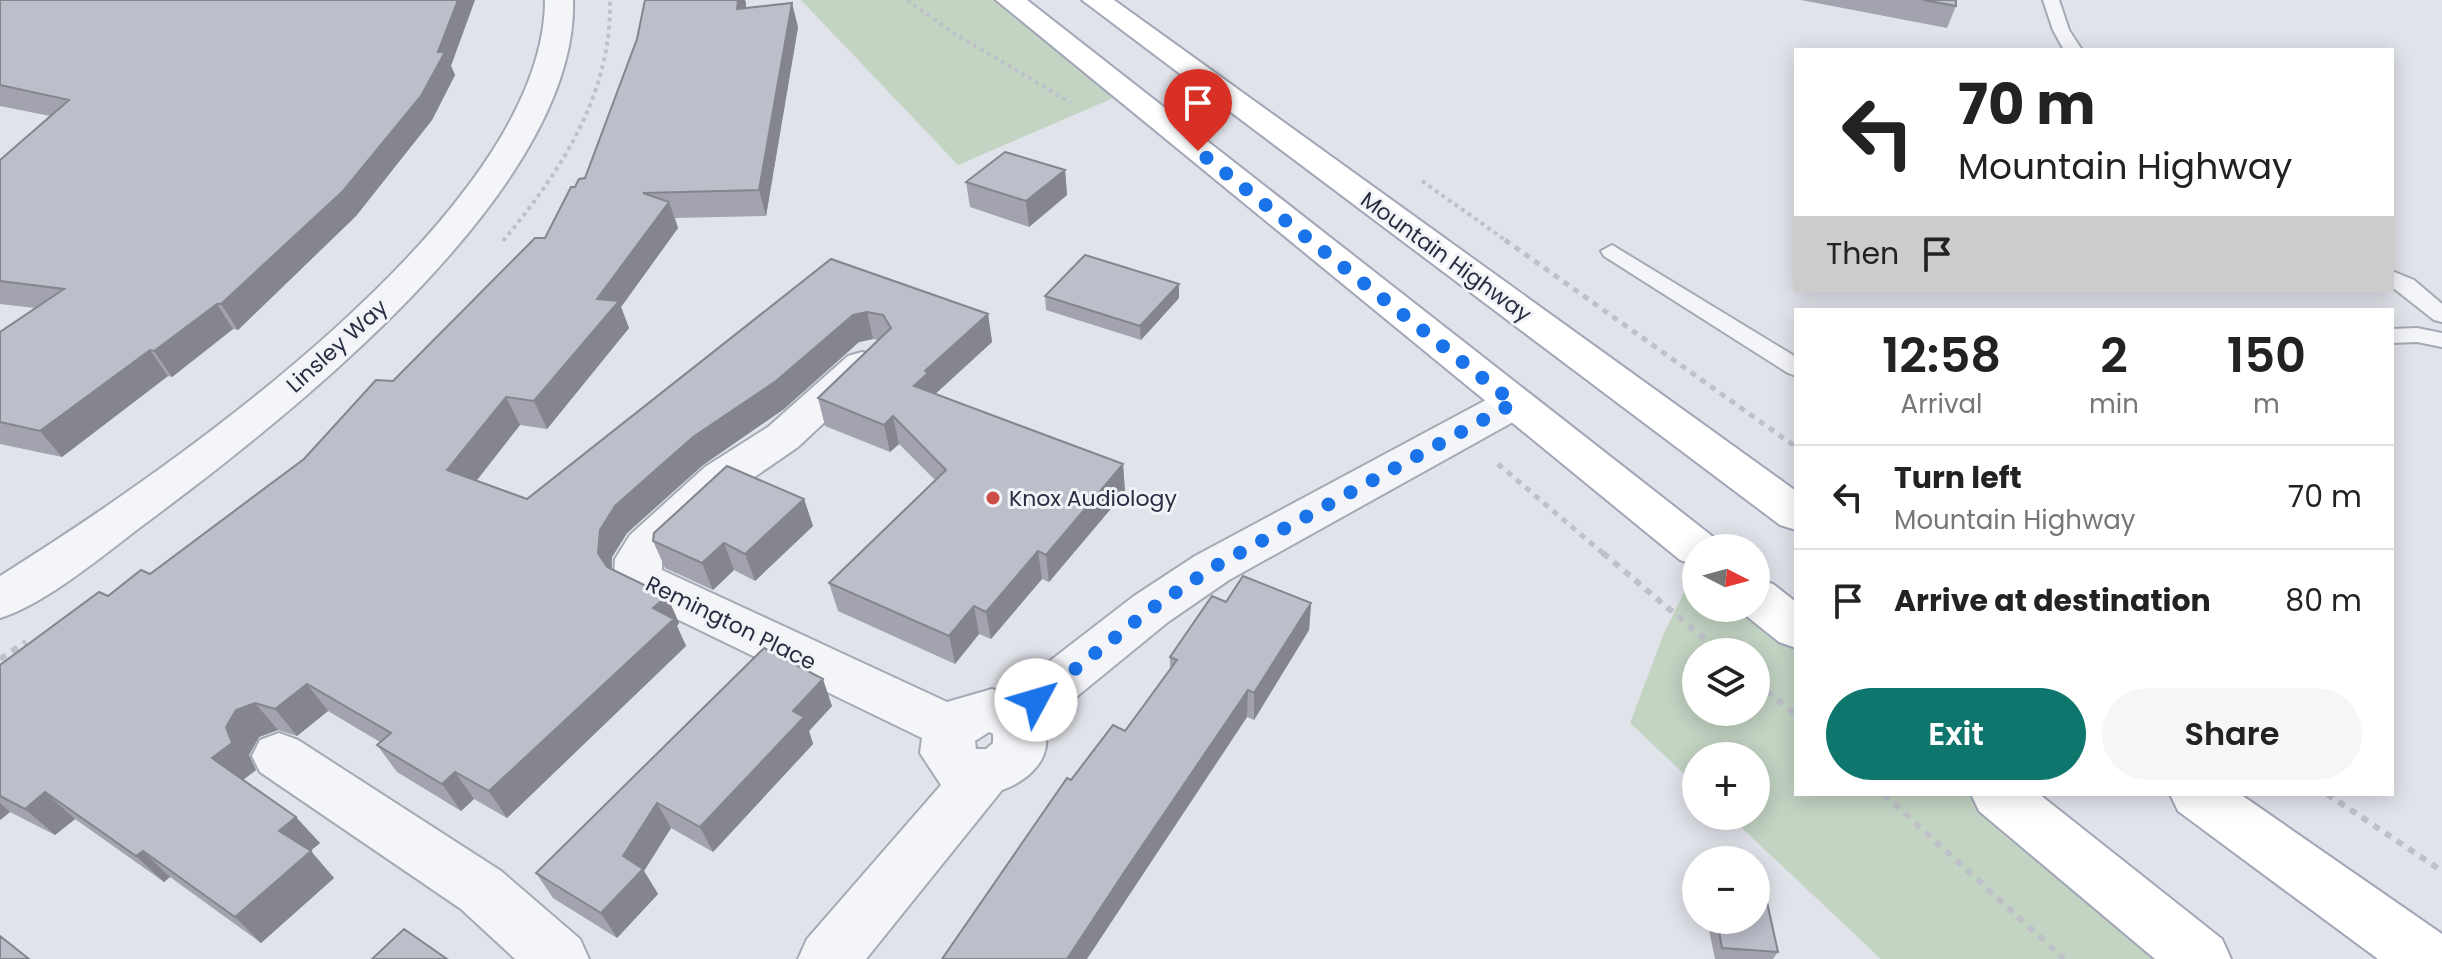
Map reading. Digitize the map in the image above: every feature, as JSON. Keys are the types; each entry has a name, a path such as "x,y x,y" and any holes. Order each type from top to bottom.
{"main road":[{"path":"1010,0 1682,537"},
{"name":"Mountain Highway","path":"1096,0 1794,513"},
{"path":"1770,608 1794,627"},
{"path":"2000,796 2201,959"},
{"path":"2200,796 2427,959"}],"street":[{"name":"Linsley Way","path":"0,600 183,473 298,383 397,291 468,209 512,147 537,97 554,52 560,15 559,0"},
{"name":"Remington Place","path":"874,354 783,437 721,478 646,547 638,559 638,579 952,728"},
{"path":"1013,719 1151,609 1212,568 1514,403"},
{"path":"992,710 1013,719 1022,736 1021,746 1007,764 983,774 971,773 952,762 946,742 952,728 967,715 992,710"},
{"path":"279,756 481,890 559,959"},
{"path":"828,959 983,774"}],"lane":[{"path":"2051,0 2061,30 2072,48"},
{"path":"1612,251 1794,367"},
{"path":"2394,279 2406,285 2440,314 2417,335"},
{"path":"2394,336 2417,335 2442,340"}],"path":[{"path":"1415,177 1794,446"},
{"path":"1489,455 1704,638"},
{"path":"1770,694 1794,713"},
{"path":"1886,796 2064,959"},
{"path":"2330,796 2442,871"}],"green space":[{"path":"801,0 1010,0 1125,93 958,165"},
{"path":"1682,596 1682,622 1770,622 1770,615 1794,628 1794,796 2000,796 2201,959 1881,959 1770,855 1770,846 1761,846 1744,830 1770,830 1770,742 1682,742 1682,772 1630,723 1664,633"}],"building":[{"path":"0,0 458,0 438,52 445,52 421,96 343,191 221,304 154,351 150,350 40,431 0,422 0,332 64,289 0,281 0,160 69,100 0,85"},
{"path":"645,0 738,0 737,9 792,3 759,190 643,193 669,202 597,299 619,301 534,401 506,397 447,470 527,499 831,259 988,314 925,371 928,373 914,386 1123,464 1046,555 1038,551 986,612 974,606 949,636 829,583 946,470 893,416 884,425 818,398 891,328 883,315 867,312 853,315 776,381 693,437 615,506 600,530 598,553 607,567 667,596 653,608 674,619 489,791 455,772 442,784 377,745 391,733 307,684 275,709 255,703 236,710 226,727 232,743 212,758 296,817 279,831 311,851 235,917 143,851 136,856 45,792 25,809 0,796 0,665 99,592 108,596 141,570 150,574 304,459 376,380 393,381 535,238 545,238 571,187 575,187 579,179 585,178 637,39"},
{"path":"1923,0 1956,0 1956,6"},
{"path":"1005,152 1065,170 1026,201 966,182"},
{"path":"1085,255 1179,284 1140,326 1045,296"},
{"path":"727,466 804,499 745,554 724,543 702,563 653,541 654,533"},
{"path":"1243,576 1311,603 1254,693 1248,690 1067,959 942,959 1067,778 1071,780 1113,725 1125,731 1177,660 1170,657 1212,596 1226,602"},
{"path":"764,648 823,679 793,711 804,717 700,827 657,803 623,856 643,869 601,913 536,873"},
{"path":"1770,916 1778,952 1722,948 1720,934 1770,934"},
{"path":"404,929 447,959 372,959"},
{"path":"0,936 29,959 0,959"}],"place":[{"name":"Knox Audiology","path":"993,498"}],"route":[{"path":"1036,700 1151,609 1212,568 1514,403 1198,151"}]}
